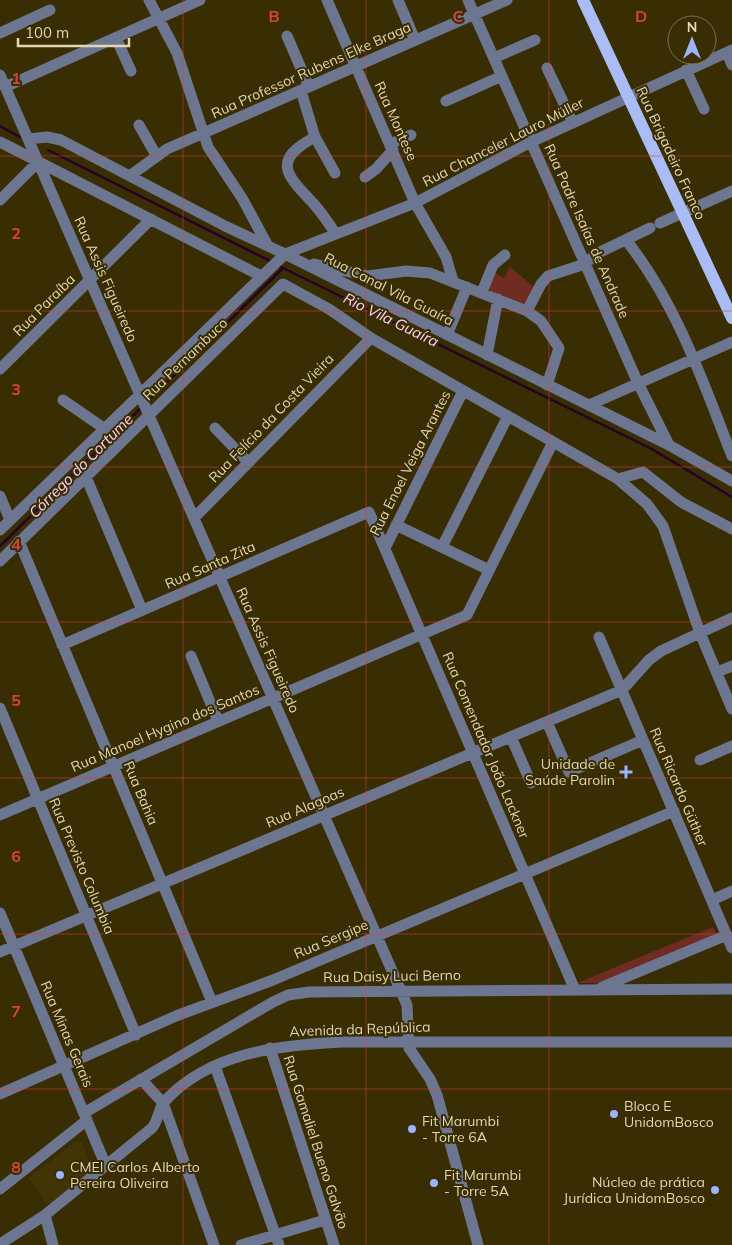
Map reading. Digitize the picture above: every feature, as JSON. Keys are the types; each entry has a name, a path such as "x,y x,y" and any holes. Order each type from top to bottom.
{"main road":[{"name":"Rua Brigadeiro Franco","path":"583,0 732,318"}],"street":[{"path":"149,0 157,19 166,30 177,53 211,154 242,198 268,246"},
{"path":"5,87 200,0"},
{"name":"Rua Montese","path":"327,0 415,203 446,257 453,281"},
{"path":"398,0 415,40"},
{"name":"Rua Padre Isaías de Andrade","path":"468,0 638,383 669,445"},
{"name":"Rua Professor Rubens Elke Braga","path":"131,175 156,155 507,0"},
{"path":"0,33 50,10"},
{"path":"287,36 305,89 315,137 335,173"},
{"path":"116,38 131,72"},
{"path":"494,58 535,40"},
{"path":"729,51 732,64"},
{"name":"Rua Chanceler Lauro Müller","path":"278,260 336,234 415,203 531,142 729,51"},
{"path":"547,68 573,123"},
{"path":"686,70 704,110"},
{"name":"Rua Assis Figueiredo","path":"0,75 401,990 408,1009 408,1042 437,1095 478,1245"},
{"path":"446,101 502,76"},
{"path":"138,126 156,155"},
{"path":"365,176 376,169 391,147 411,135"},
{"name":"Rua Canal Vila Guaíra","path":"28,139 47,137 61,140 131,175 195,211 268,246 278,260 302,262 669,445 732,481"},
{"path":"315,137 290,153 287,164 288,171 297,187 314,204 336,234"},
{"path":"0,142 261,276"},
{"path":"0,200 38,162"},
{"path":"527,311 544,279 585,264 596,254 732,191"},
{"name":"Rua Paraíba","path":"0,369 151,220"},
{"path":"626,240 646,266 660,289 694,358 732,456"},
{"path":"482,292 493,264 505,255"},
{"name":"Rua Pernambuco","path":"0,530 278,260"},
{"path":"302,262 368,276 417,271 430,273 527,311 541,321 559,348 547,385"},
{"name":"Rua Pernambuco","path":"0,560 283,284 329,309 371,338"},
{"path":"447,335 467,287"},
{"path":"487,355 498,299"},
{"path":"371,338 618,478 647,504 662,526 700,633 732,709"},
{"name":"Rua Felício da Costa Vieira","path":"194,518 371,338"},
{"path":"589,405 732,342"},
{"name":"Rua Enoel Veiga Arantes","path":"385,548 463,391"},
{"path":"64,400 105,429"},
{"path":"442,547 508,416"},
{"path":"215,428 248,462"},
{"name":"Rua Manoel Hygino dos Santos","path":"0,814 467,615 554,442"},
{"path":"618,478 643,472 681,502 732,529"},
{"path":"86,477 142,610"},
{"path":"0,496 10,520"},
{"name":"Rua Santa Zita","path":"62,645 369,512"},
{"name":"Rua Comendador João Lackner","path":"369,512 575,990"},
{"path":"396,525 489,570"},
{"name":"Rua Bahia","path":"19,541 212,1002"},
{"path":"622,690 654,656 732,618"},
{"name":"Rua Ricardo Güther","path":"599,638 732,948"},
{"path":"191,656 218,721"},
{"path":"717,672 732,666"},
{"name":"Rua Alagoas","path":"0,952 622,690"},
{"name":"Rua Previsto Columbia","path":"0,708 136,1035"},
{"path":"548,722 570,772 643,740"},
{"path":"511,737 531,783"},
{"path":"700,760 732,746"},
{"name":"Rua Sergipe","path":"0,1094 212,1002 273,980 674,812"},
{"path":"712,900 732,892"},
{"name":"Rua Minas Gerais","path":"0,913 106,1166"},
{"path":"596,990 727,935"},
{"path":"273,980 280,998"},
{"name":"Rua Daisy Luci Berno","path":"0,1189 85,1116 141,1079 280,998 309,992 401,990 732,990"},
{"path":"420,1064 423,1050 431,1042"},
{"name":"Avenida da República","path":"0,1244 45,1215 156,1123 163,1103 177,1090 215,1066 240,1056 270,1048 322,1043 732,1042"},
{"name":"Rua Gamaliel Bueno Galvão","path":"270,1048 334,1245"},
{"path":"215,1066 277,1240"},
{"path":"141,1079 163,1103 214,1245"},
{"path":"45,1215 53,1245"},
{"path":"241,1245 277,1240 325,1220"}],"shaded area":[{"path":"510,267 535,288 526,306 487,289 494,272 504,278"},
{"path":"713,927 716,934 597,983 577,983"},
{"name":"CMEI Carlos Alberto Pereira Oliveira","path":"77,1141 83,1144 92,1172 47,1205 28,1178"}],"waterway":[{"name":"Rio Vila Guaíra","path":"0,126 20,137"},
{"name":"Rio Vila Guaíra","path":"48,150 272,262"},
{"name":"Rio Vila Guaíra","path":"279,266 650,448 732,497"},
{"name":"Córrego do Cortume","path":"150,399 283,268"},
{"name":"Córrego do Cortume","path":"0,546 142,407"}],"place":[{"name":"Unidade de Saúde Parolin","path":"626,772"},
{"name":"Bloco E UnidomBosco","path":"614,1114"},
{"name":"Fit Marumbi - Torre 6A","path":"412,1129"},
{"name":"CMEI Carlos Alberto Pereira Oliveira","path":"60,1175"},
{"name":"Fit Marumbi - Torre 5A","path":"434,1183"},
{"name":"Núcleo de prática Jurídica UnidomBosco","path":"715,1190"}]}
